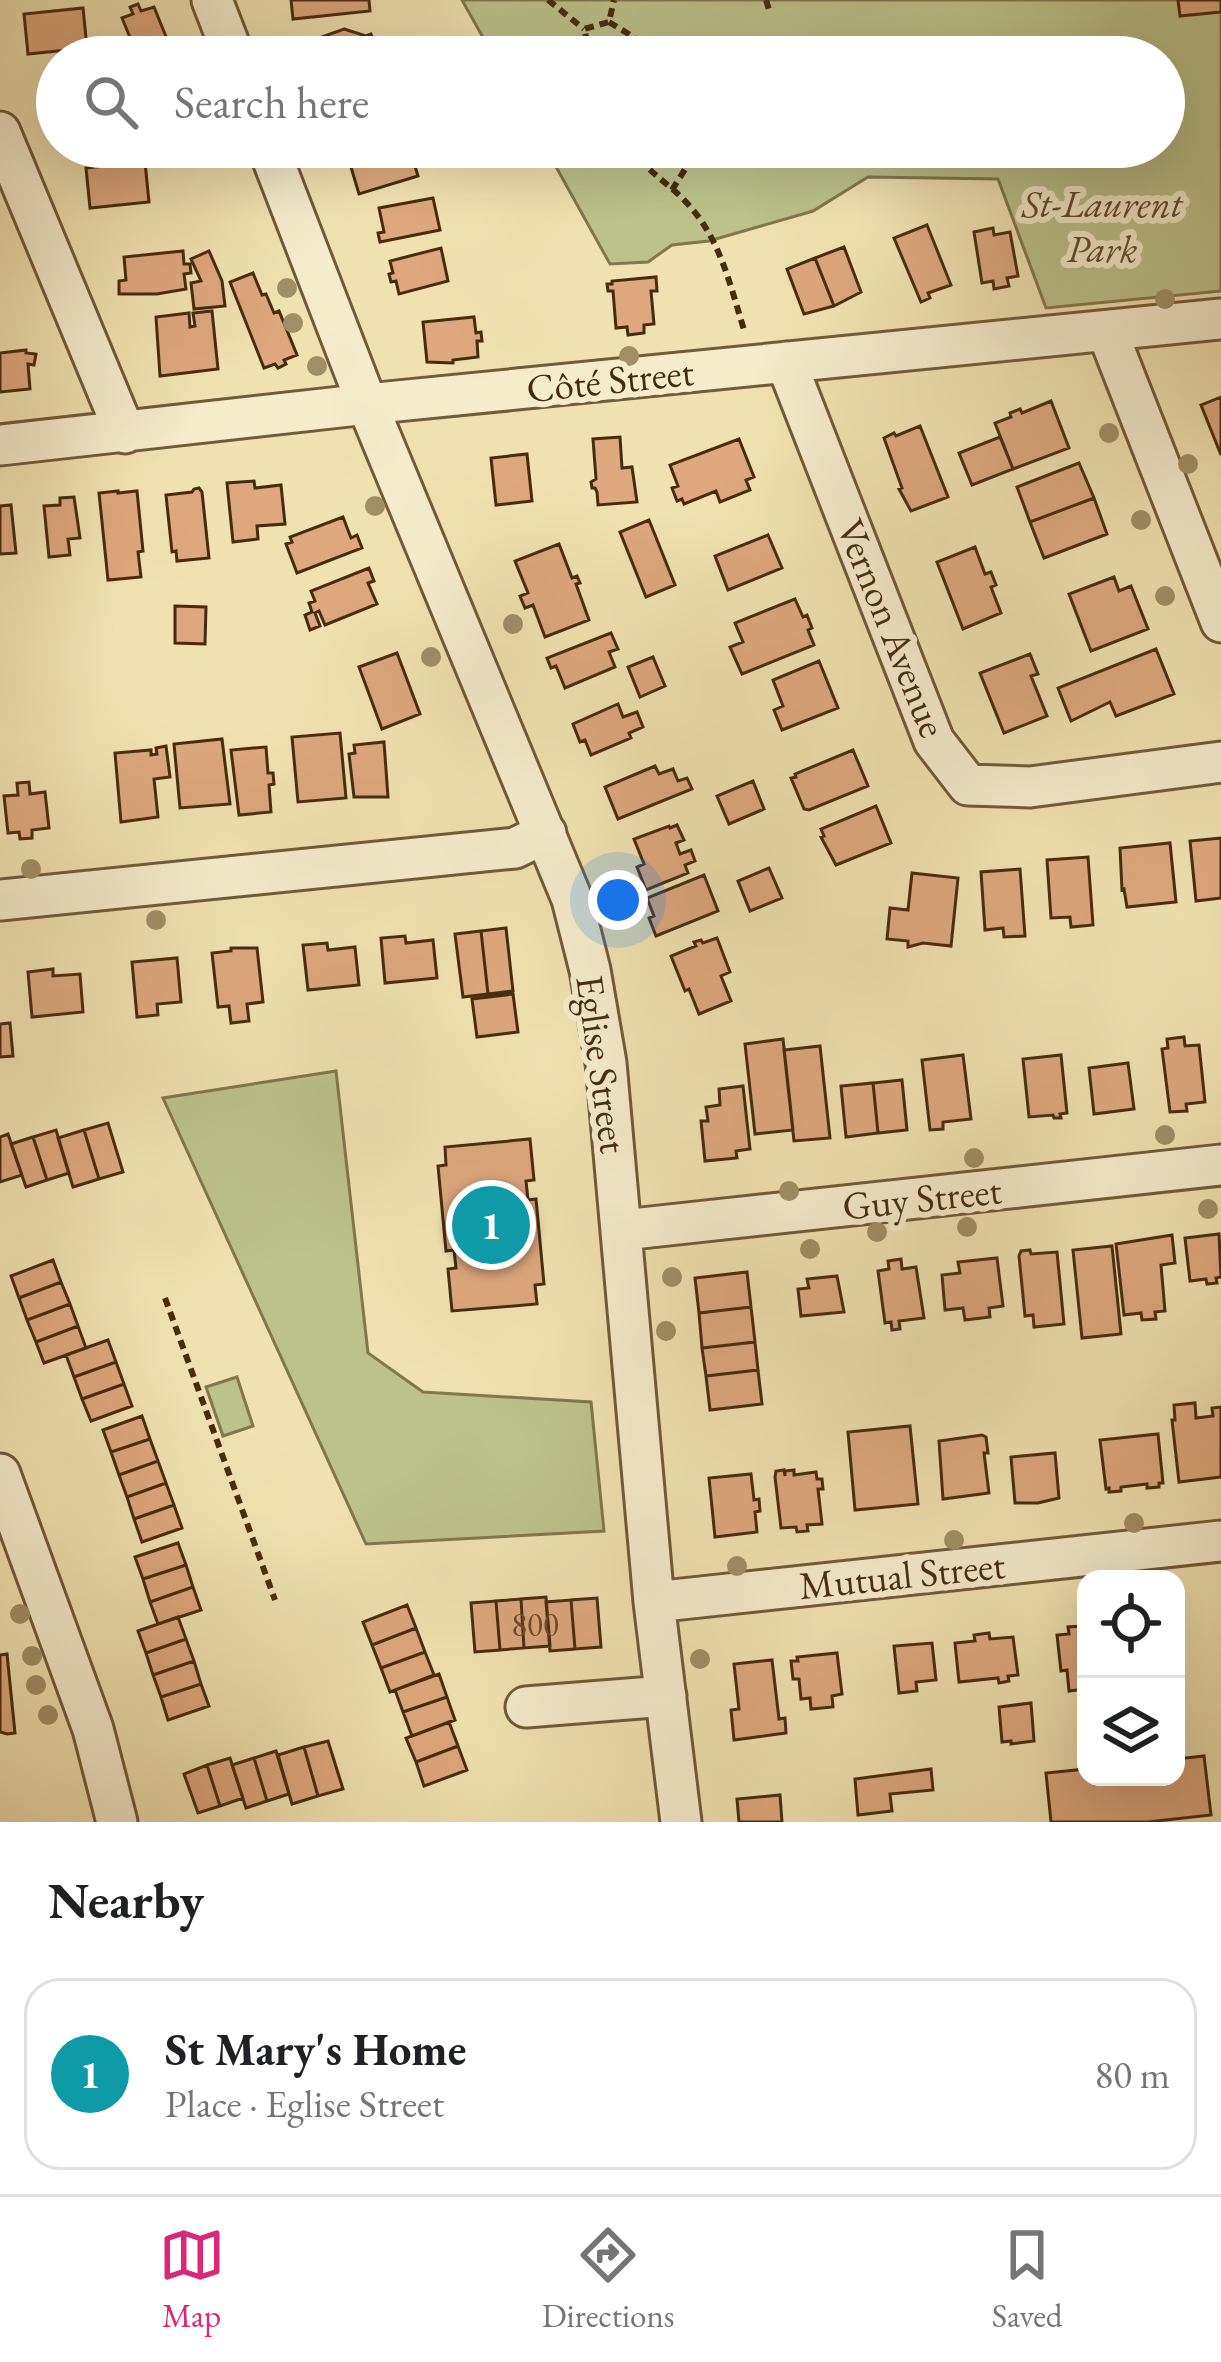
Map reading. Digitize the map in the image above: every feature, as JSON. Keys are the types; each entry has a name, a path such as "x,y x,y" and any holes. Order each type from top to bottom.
{"street":[{"path":"212,0 225,36"},
{"path":"0,132 125,433"},
{"name":"Eglise Street","path":"276,168 367,404 572,899 590,970 607,1063 654,1602 681,1822"},
{"name":"Côté Street","path":"0,445 1221,319"},
{"path":"1107,331 1221,622"},
{"name":"Vernon Avenue","path":"769,364 934,741 968,785 1030,787 1221,762"},
{"path":"0,900 515,848 546,833"},
{"name":"Guy Street","path":"623,1230 1221,1166"},
{"path":"0,1474 93,1729 116,1822"},
{"name":"Mutual Street","path":"654,1602 1221,1541"},
{"path":"526,1707 666,1696"}],"path":[{"path":"548,0 584,29 586,36"},
{"path":"609,22 614,0"},
{"path":"766,0 770,13"},
{"path":"584,29 609,22 632,36"},
{"path":"646,168 687,202 718,246 750,349 769,364"},
{"path":"672,190 686,168"},
{"path":"166,1298 275,1600"}],"green space":[{"name":"St-Laurent Park","path":"462,0 1221,0 1221,291 1046,308 998,179 868,177 813,211 709,241 672,245 648,262 610,264 557,168 1185,168 1185,36 482,36"},
{"path":"336,1071 368,1353 423,1392 591,1402 604,1531 366,1544 163,1098"},
{"path":"237,1377 253,1426 223,1436 206,1387"}],"building":[{"path":"291,0 369,0 370,11 293,19"},
{"path":"1178,0 1221,0 1221,12 1180,16"},
{"path":"138,4 141,11 154,7 166,36 129,36 122,18 133,14 130,7"},
{"path":"83,8 86,36 36,36 36,53 28,54 24,14"},
{"path":"344,29 366,36 325,36"},
{"path":"86,168 146,168 149,202 90,208"},
{"path":"351,168 416,168 418,176 359,194"},
{"path":"433,198 440,230 380,242 378,233 384,232 379,208"},
{"path":"927,225 951,285 928,293 930,298 921,302 894,238"},
{"path":"993,228 994,235 1010,232 1018,276 1007,278 1009,286 994,289 993,281 982,283 974,232"},
{"path":"844,247 861,292 834,306 815,258"},
{"path":"441,248 448,281 399,294 396,281 391,282 390,261"},
{"path":"183,251 191,273 184,274 186,289 119,294 119,281 126,280 124,257"},
{"path":"209,251 222,281 225,306 194,309 191,283 201,281 191,259"},
{"path":"815,258 834,306 804,314 787,269"},
{"path":"253,273 274,313 279,311 297,355 278,368 275,364 264,368 230,282"},
{"path":"656,277 657,291 651,291 654,324 644,325 644,333 628,335 627,327 616,328 613,291 608,291 607,284"},
{"path":"212,311 218,369 160,376 156,317 189,313 190,327 195,326 193,313"},
{"path":"474,317 482,341 477,341 478,357 427,362 423,322"},
{"path":"26,350 36,354 34,365 28,364 30,389 0,392 0,353"},
{"path":"1221,397 1221,455 1201,405"},
{"path":"1051,401 1069,448 1013,469 995,423 1020,409 1022,413"},
{"path":"920,426 948,497 911,511 899,489 884,438"},
{"path":"620,437 622,468 632,467 637,502 598,505 591,482 596,479 593,439"},
{"path":"1000,437 1013,469 972,485 959,453"},
{"path":"739,439 754,477 746,480 750,490 720,502 716,491 684,504 682,499 677,501 672,488 678,486 670,465"},
{"path":"527,454 532,501 496,505 491,458"},
{"path":"1079,463 1094,498 1030,522 1017,487"},
{"path":"254,481 255,488 281,485 285,524 257,526 258,539 233,542 227,483"},
{"path":"199,488 209,558 177,561 166,495"},
{"path":"137,491 141,577 108,580 99,493"},
{"path":"74,497 80,538 68,539 70,555 49,557 44,506 60,505 60,498"},
{"path":"1094,498 1107,534 1044,558 1030,522"},
{"path":"11,505 16,553 0,554 0,506"},
{"path":"343,517 351,538 357,535 362,548 297,573 286,544 292,542 290,537"},
{"path":"649,520 675,585 646,597 620,532"},
{"path":"768,535 782,568 728,590 715,556"},
{"path":"559,544 572,578 577,576 580,583 576,584 589,620 545,637 533,605 525,608 520,596 528,593 515,561"},
{"path":"975,547 985,574 991,572 1001,613 963,629 937,562"},
{"path":"369,568 374,581 368,583 377,604 325,625 319,611 315,613 320,626 310,630 305,615 312,612 309,603 315,601 311,591"},
{"path":"1114,577 1119,591 1131,586 1148,629 1091,651 1069,594"},
{"path":"795,599 803,617 807,615 814,645 742,674 730,647 743,642 735,623"},
{"path":"175,606 206,607 205,644 175,643"},
{"path":"611,633 618,649 609,652 615,667 565,688 556,666 551,668 547,658"},
{"path":"1156,649 1174,694 1116,716 1110,702 1071,721 1058,688"},
{"path":"397,653 420,714 382,729 359,667"},
{"path":"1030,654 1038,674 1031,676 1047,716 1004,733 980,673"},
{"path":"653,657 665,686 640,697 628,667"},
{"path":"819,661 838,708 782,730 774,710 783,706 773,680"},
{"path":"618,704 623,717 637,712 643,727 629,733 631,738 591,755 573,724"},
{"path":"340,733 346,798 298,802 292,737"},
{"path":"222,739 230,804 180,808 174,744"},
{"path":"384,742 388,797 354,797 349,754 355,753 354,745"},
{"path":"166,746 170,777 154,779 158,817 121,822 115,753 151,750 151,755"},
{"path":"266,747 274,784 269,785 271,812 239,815 231,750"},
{"path":"853,750 868,786 804,809 791,778"},
{"path":"655,766 659,774 673,769 678,781 687,778 692,789 618,819 605,787"},
{"path":"753,781 764,809 729,824 717,796"},
{"path":"29,782 30,794 45,792 49,828 32,830 32,838 20,839 19,832 8,833 4,796 18,795 17,783"},
{"path":"876,806 891,843 836,865 821,829"},
{"path":"677,825 684,840 676,843 680,854 691,850 695,861 685,865 688,873 646,890 637,867 644,864 634,839"},
{"path":"1221,838 1221,898 1196,901 1190,841"},
{"path":"1170,843 1176,902 1127,907 1120,848"},
{"path":"1088,857 1093,925 1071,927 1070,917 1051,918 1047,860"},
{"path":"769,868 782,898 750,911 738,881"},
{"path":"1020,869 1025,936 1004,937 1003,928 985,930 981,872"},
{"path":"912,873 958,878 951,946 923,943 908,947 908,941 887,939 890,908 908,910"},
{"path":"704,875 718,911 656,936 647,898"},
{"path":"506,928 513,991 488,994 481,931"},
{"path":"481,931 488,994 463,997 455,934"},
{"path":"405,936 406,943 433,940 437,978 385,983 381,938"},
{"path":"717,938 730,972 721,976 731,1001 699,1014 671,956 696,946 694,942"},
{"path":"327,943 328,950 355,947 359,985 308,990 303,945"},
{"path":"257,948 263,1002 247,1004 249,1021 231,1023 229,1006 218,1007 212,953"},
{"path":"177,958 181,1002 157,1004 158,1015 137,1017 132,962"},
{"path":"53,969 53,976 80,974 83,1012 32,1017 28,972"},
{"path":"513,994 518,1032 477,1037 472,999"},
{"path":"10,1023 13,1056 0,1057 0,1024"},
{"path":"1184,1037 1185,1046 1199,1045 1205,1102 1186,1104 1187,1111 1170,1112 1162,1049 1168,1048 1167,1039"},
{"path":"783,1039 793,1130 755,1134 745,1044"},
{"path":"820,1046 830,1138 794,1141 784,1050"},
{"path":"963,1055 971,1119 943,1122 943,1129 930,1130 922,1060"},
{"path":"1061,1055 1067,1113 1060,1114 1061,1118 1029,1117 1023,1059"},
{"path":"1128,1063 1134,1109 1094,1114 1089,1068"},
{"path":"902,1080 907,1130 878,1133 873,1083"},
{"path":"873,1083 878,1133 846,1137 841,1086"},
{"path":"743,1086 750,1149 736,1151 737,1158 705,1161 701,1121 708,1121 706,1107 720,1105 719,1089"},
{"path":"108,1123 123,1172 99,1179 84,1130"},
{"path":"56,1130 69,1173 47,1180 33,1137"},
{"path":"84,1130 99,1179 73,1187 58,1138"},
{"path":"8,1134 22,1175 0,1182 0,1137"},
{"path":"33,1137 47,1180 26,1187 11,1144"},
{"path":"530,1139 534,1180 526,1181 528,1200 536,1199 544,1284 535,1285 537,1304 452,1311 448,1269 456,1268 454,1250 446,1251 438,1166 446,1165 445,1147"},
{"path":"1219,1234 1221,1277 1216,1278 1217,1283 1190,1281 1185,1238"},
{"path":"1172,1235 1175,1263 1161,1265 1165,1311 1155,1312 1156,1319 1142,1320 1141,1313 1124,1315 1116,1244"},
{"path":"1112,1246 1121,1334 1082,1338 1073,1250"},
{"path":"1030,1250 1031,1254 1057,1252 1064,1324 1034,1327 1033,1315 1025,1316 1019,1256"},
{"path":"997,1258 1003,1306 989,1308 990,1317 965,1320 963,1308 945,1310 942,1275 960,1273 958,1262"},
{"path":"901,1259 902,1269 916,1267 924,1318 899,1321 900,1329 892,1330 891,1322 885,1323 878,1271 889,1269 888,1261"},
{"path":"53,1260 61,1282 19,1298 11,1276"},
{"path":"747,1272 751,1307 699,1313 695,1278"},
{"path":"837,1276 844,1312 801,1316 798,1289 809,1288 807,1279"},
{"path":"61,1282 70,1304 27,1320 19,1298"},
{"path":"70,1304 78,1326 36,1342 27,1320"},
{"path":"751,1307 755,1342 702,1348 699,1313"},
{"path":"78,1326 86,1348 44,1363 36,1342"},
{"path":"108,1340 116,1362 74,1377 66,1355"},
{"path":"755,1342 758,1370 706,1376 702,1348"},
{"path":"116,1362 124,1384 82,1399 74,1377"},
{"path":"758,1370 762,1404 710,1410 706,1376"},
{"path":"124,1384 132,1406 91,1421 82,1399"},
{"path":"1195,1403 1196,1418 1213,1416 1212,1408 1221,1407 1221,1477 1179,1482 1174,1405"},
{"path":"142,1416 150,1439 111,1452 103,1430"},
{"path":"910,1426 918,1504 855,1510 848,1432"},
{"path":"1158,1434 1163,1483 1109,1492 1100,1440"},
{"path":"982,1435 988,1453 984,1453 989,1493 943,1499 939,1441"},
{"path":"150,1439 158,1461 119,1475 111,1452"},
{"path":"1055,1453 1059,1498 1015,1503 1011,1457"},
{"path":"158,1461 166,1483 127,1497 119,1475"},
{"path":"784,1470 785,1476 785,1471 794,1470 794,1475 816,1472 817,1479 822,1479 823,1489 818,1489 822,1524 807,1525 808,1531 781,1528 775,1477 776,1471"},
{"path":"751,1474 754,1500 759,1499 757,1532 715,1537 709,1478"},
{"path":"166,1483 174,1505 134,1519 127,1497"},
{"path":"174,1505 182,1528 142,1542 134,1519"},
{"path":"178,1543 186,1565 143,1579 135,1557"},
{"path":"186,1565 193,1587 150,1602 143,1579"},
{"path":"193,1587 201,1610 158,1624 150,1602"},
{"path":"546,1597 550,1646 524,1648 521,1599"},
{"path":"597,1598 601,1647 575,1649 571,1600"},
{"path":"521,1599 524,1648 500,1650 496,1601"},
{"path":"571,1600 575,1649 550,1651 546,1602"},
{"path":"496,1601 500,1650 475,1652 471,1603"},
{"path":"407,1605 416,1628 372,1645 363,1622"},
{"path":"178,1617 186,1639 146,1653 138,1631"},
{"path":"1077,1626 1077,1690 1069,1691 1067,1670 1061,1671 1057,1635 1069,1634 1068,1627"},
{"path":"416,1628 425,1652 381,1668 372,1645"},
{"path":"989,1633 990,1639 1013,1637 1018,1675 999,1683 998,1678 959,1682 955,1643 975,1641 974,1635"},
{"path":"186,1639 194,1661 153,1675 146,1653"},
{"path":"932,1643 936,1680 916,1682 917,1691 899,1693 894,1646"},
{"path":"425,1652 434,1675 390,1692 381,1668"},
{"path":"837,1653 842,1694 832,1696 833,1707 811,1709 810,1698 801,1699 791,1661"},
{"path":"7,1654 15,1733 7,1734 0,1732 0,1655"},
{"path":"772,1660 779,1719 785,1718 786,1733 734,1740 731,1710 739,1709 734,1664"},
{"path":"194,1661 201,1684 161,1697 153,1675"},
{"path":"439,1674 447,1697 403,1712 395,1690"},
{"path":"201,1684 209,1706 168,1720 161,1697"},
{"path":"447,1697 455,1720 412,1736 403,1712"},
{"path":"1031,1703 1034,1741 1002,1742 999,1707"},
{"path":"449,1722 458,1746 416,1762 406,1738"},
{"path":"328,1741 343,1789 318,1796 304,1747"},
{"path":"458,1746 467,1770 424,1786 416,1762"},
{"path":"304,1747 318,1796 292,1804 278,1755"},
{"path":"276,1751 289,1794 267,1801 254,1758"},
{"path":"1204,1756 1211,1815 1148,1822 1051,1822 1046,1773 1077,1770 1077,1786 1185,1786 1185,1758"},
{"path":"230,1758 243,1798 220,1806 207,1765"},
{"path":"254,1758 267,1801 246,1808 232,1765"},
{"path":"207,1765 220,1806 198,1813 184,1774"},
{"path":"931,1769 933,1790 890,1794 892,1811 858,1815 855,1779"},
{"path":"780,1795 782,1822 739,1822 737,1799"}],"place":[{"name":"St Mary's Home","path":"491,1225"}]}
